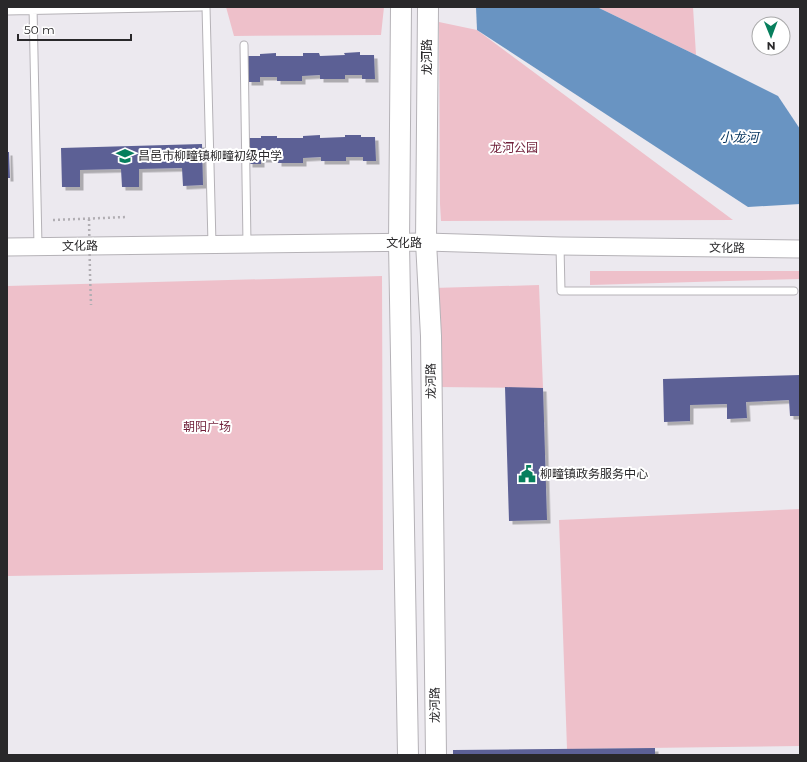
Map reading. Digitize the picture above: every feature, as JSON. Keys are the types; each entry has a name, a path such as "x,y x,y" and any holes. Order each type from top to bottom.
{"main road":[{"path":"401,7 400,243 408,755"},
{"name":"龙河路","path":"428,7 426,242 431,336 436,755"}],"street":[{"name":"文化路","path":"7,247 426,242 560,246 800,249"}],"lane":[{"path":"7,11 33,9 201,7"},
{"path":"206,7 212,245"},
{"path":"33,9 38,247"},
{"path":"244,45 246,244"},
{"path":"560,246 561,291 794,290"}],"path":[{"path":"53,220 127,217"},
{"path":"89,219 91,305"}],"green space":[{"path":"226,7 384,7 381,35 234,36"},
{"path":"597,7 693,7 696,55"},
{"name":"龙河公园","path":"439,22 477,30 733,220 441,221"},
{"path":"590,271 800,271 800,279 590,285"},
{"name":"朝阳广场","path":"382,276 383,570 7,576 7,286"},
{"path":"539,285 543,388 437,387 433,288"},
{"path":"800,509 800,746 567,749 559,520"}],"water":[{"name":"小龙河","path":"476,7 597,7 778,96 800,129 800,204 748,207 477,30"}],"building":[{"path":"360,52 360,55 374,55 375,79 362,79 362,75 345,75 345,79 320,79 320,75 302,76 302,81 277,81 277,77 260,77 260,82 248,82 248,56 260,56 260,54 276,53 276,56 303,56 303,53 319,53 320,56 345,55 344,53"},
{"path":"320,135 320,138 345,137 345,135 375,137 376,161 363,161 363,157 346,157 346,161 321,161 321,157 303,158 303,163 278,163 278,159 261,159 261,164 249,164 249,138 277,136 277,138 303,138 303,136"},
{"path":"202,144 203,185 183,186 182,168 139,169 139,187 122,187 121,169 80,170 80,187 62,187 61,148"},
{"path":"7,152 9,152 10,178 7,178"},
{"path":"800,375 800,416 790,416 789,400 746,402 747,418 727,419 727,404 690,405 690,421 664,422 663,379"},
{"name":"柳疃镇政务服务中心","path":"505,387 543,388 547,520 509,521"},
{"path":"655,748 655,755 453,755 453,750"}],"place":[{"name":"昌邑市柳疃镇柳疃初级中学","path":"125,156"},
{"name":"柳疃镇政务服务中心","path":"527,474"}]}
